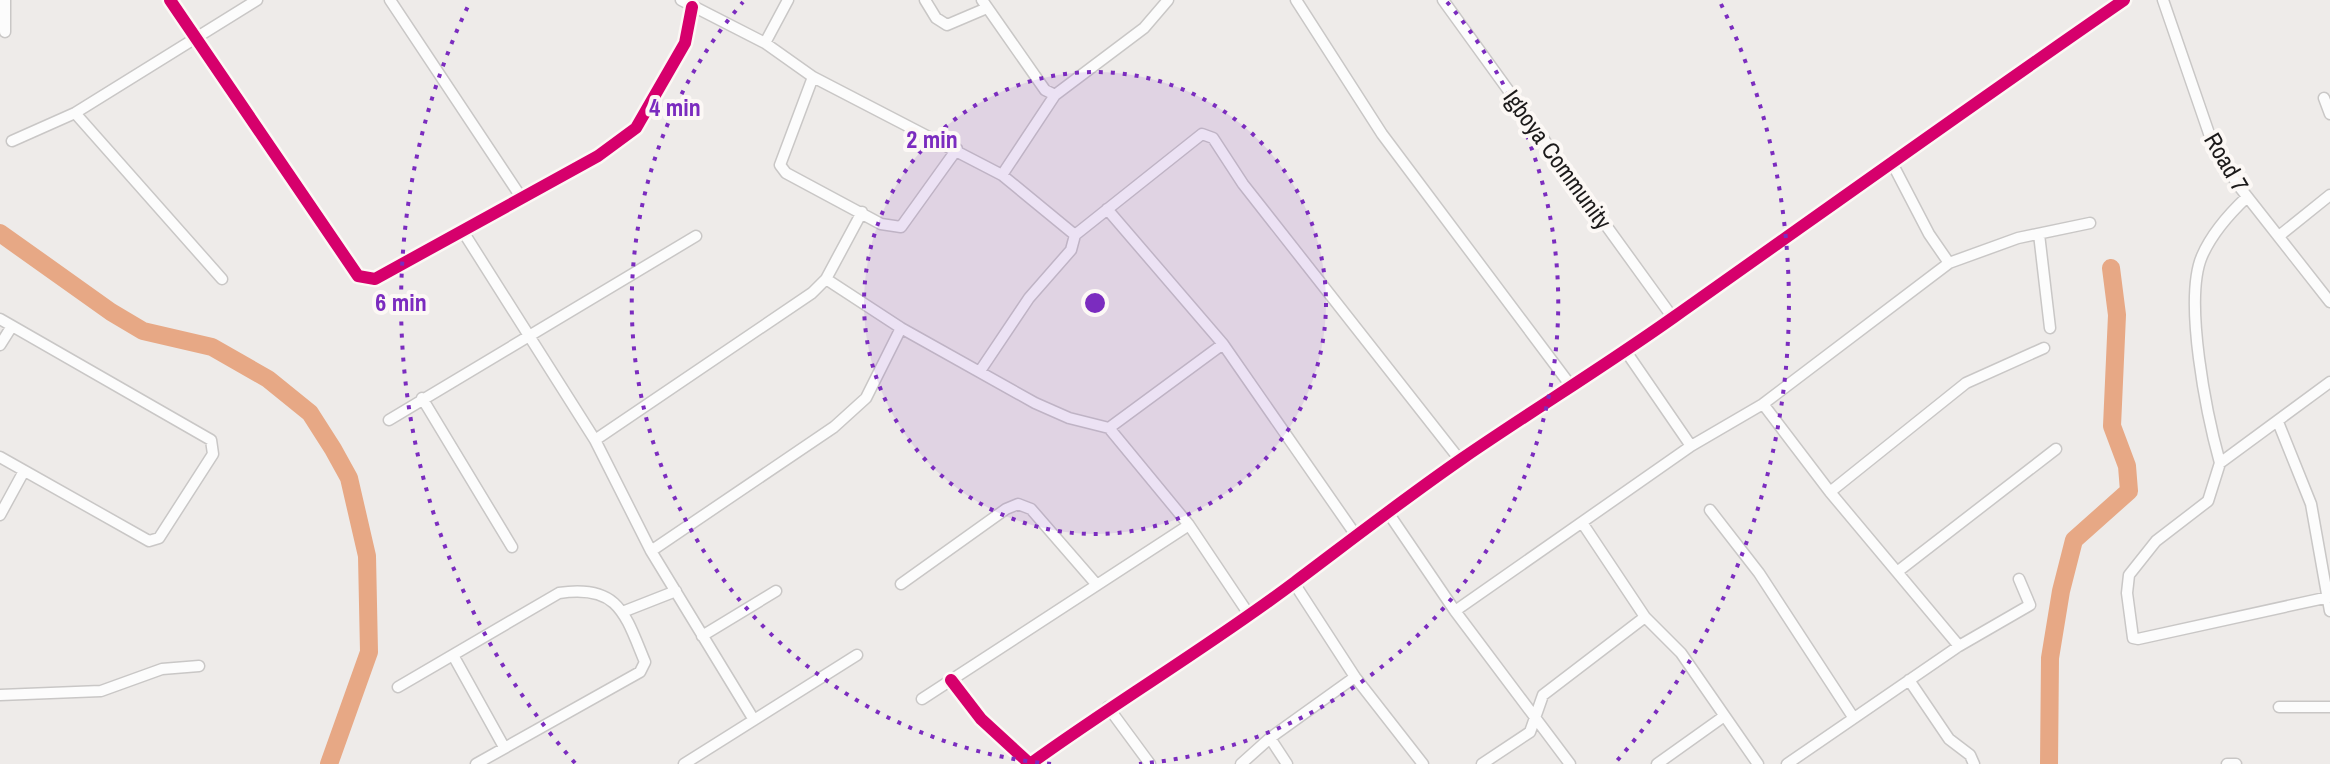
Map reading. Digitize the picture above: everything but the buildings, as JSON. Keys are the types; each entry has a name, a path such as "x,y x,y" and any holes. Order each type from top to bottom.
{"street":[{"path":"5,0 5,32"},
{"path":"170,0 358,276 375,279 598,156 636,128 685,43 692,7"},
{"path":"12,141 75,113 257,0"},
{"path":"390,0 521,197"},
{"path":"681,0 765,43 813,77 1002,175 1075,235"},
{"path":"765,43 788,0"},
{"path":"925,0 936,18 947,25 985,4 1045,90 1055,95"},
{"path":"1002,175 1055,95 1144,28 1165,4 1152,0"},
{"path":"1296,0 1382,134 1571,386"},
{"name":"Igboya Community","path":"1443,0 1673,318"},
{"path":"951,680 981,719 1030,764 1108,707 1294,583 1355,534 1389,514 1460,460 1673,318 1891,161 2124,0"},
{"name":"Road 7","path":"2163,0 2214,148 2247,197 2330,302"},
{"path":"813,77 780,165 786,173 881,224 901,227 957,149"},
{"path":"2324,98 2330,114"},
{"path":"75,113 222,279"},
{"path":"980,371 1029,298 1071,250 1075,235 1202,134 1213,138 1243,184 1460,460"},
{"path":"1891,161 1929,234 1949,263"},
{"path":"2279,236 2330,195"},
{"path":"2247,197 2230,213 2202,257 2195,290 2206,414 2220,463 2208,501 2156,541 2129,575 2127,593 2133,638 2329,597"},
{"path":"1107,209 1223,344 1355,534"},
{"path":"595,440 812,293 826,279 862,212"},
{"path":"1455,611 1691,446 1763,404 1949,263 2039,234 2090,223"},
{"path":"462,230 595,440 651,551 754,720"},
{"path":"2039,234 2050,328"},
{"path":"389,420 696,236"},
{"path":"826,279 901,328 1035,403 1069,418 1109,428 1189,525 1248,613"},
{"path":"0,319 211,440 214,447 213,454 159,538 149,541 0,457"},
{"path":"0,345 12,326"},
{"path":"651,551 834,427 866,398 901,328"},
{"path":"1109,428 1223,344"},
{"path":"1830,492 1966,383 2044,348"},
{"path":"1625,350 1691,446"},
{"path":"2220,463 2330,382"},
{"path":"422,398 512,547"},
{"path":"1763,404 1830,492 1959,646"},
{"path":"2278,422 2311,504 2329,597 2329,614"},
{"path":"1897,572 2056,449"},
{"path":"0,515 24,471"},
{"path":"901,584 1006,509 1018,504 1031,509 1097,585"},
{"path":"1710,510 1759,573 1853,717"},
{"path":"1389,514 1455,611 1570,764"},
{"path":"1583,524 1615,567 1645,617 1681,653 1758,764"},
{"path":"922,699 1189,525"},
{"path":"1787,764 1959,646 2030,605 2019,579"},
{"path":"1294,583 1355,677 1423,764"},
{"path":"398,687 559,593 585,589 608,598 625,611 645,662 640,672 476,764"},
{"path":"625,611 676,591"},
{"path":"702,636 776,591"},
{"path":"1482,764 1530,732 1543,695 1645,617"},
{"path":"684,764 857,655"},
{"path":"454,657 504,747"},
{"path":"0,695 101,691 162,669 199,666"},
{"path":"1241,764 1270,738 1355,677"},
{"path":"1909,680 1949,739 1970,755 1974,764"},
{"path":"1108,707 1150,764"},
{"path":"2279,707 2330,707"},
{"path":"1657,764 1723,717"},
{"path":"1270,738 1287,764"},
{"path":"2227,764 2236,764"}],"waterway":[{"path":"0,233 111,312 143,331 212,347 268,379 310,413 333,449 349,478 367,556 369,652 329,764"},
{"path":"2049,764 2050,658 2061,591 2074,540 2129,491 2127,466 2112,426 2117,315 2111,268"}],"cycle path":[{"path":"170,0 358,276 375,279 598,156 636,128 685,43 692,7"},
{"path":"951,680 981,719 1030,764 1230,629 1441,473 1648,335 2124,0"}]}
